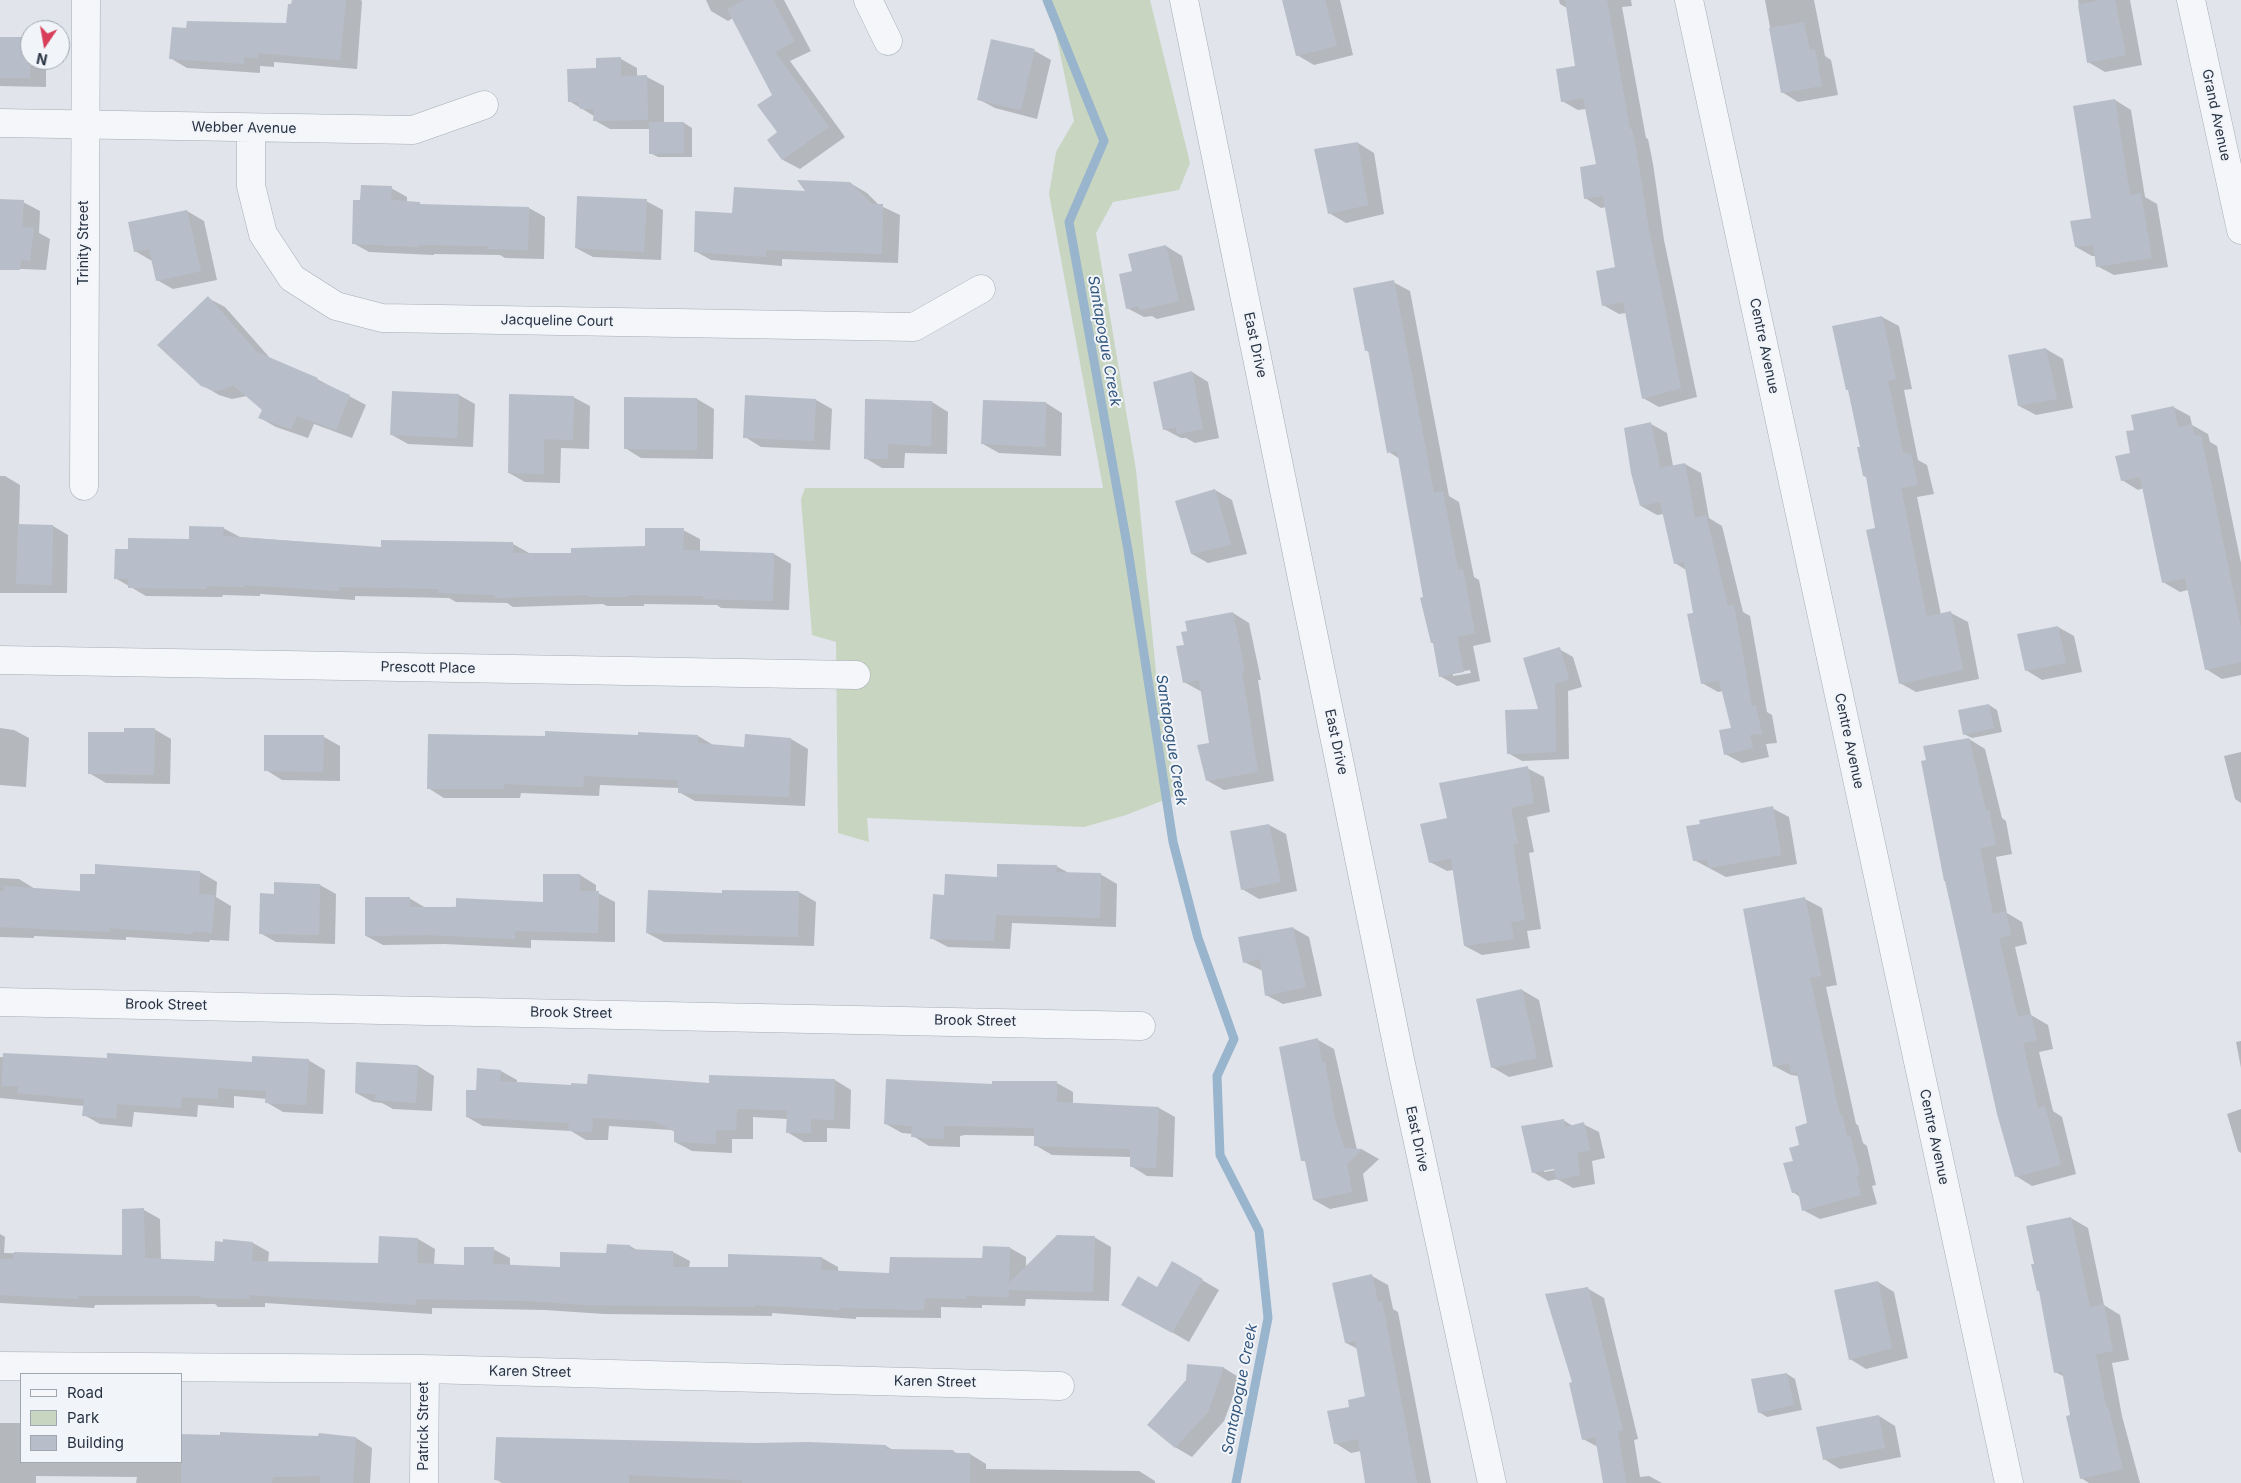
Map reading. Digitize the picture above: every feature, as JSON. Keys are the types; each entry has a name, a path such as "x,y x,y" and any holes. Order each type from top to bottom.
{"street":[{"name":"Trinity Street","path":"84,486 86,0"},
{"path":"868,0 888,41"},
{"name":"East Drive","path":"1184,0 1402,1064 1492,1483"},
{"name":"Centre Avenue","path":"1689,0 2009,1483"},
{"name":"Grand Avenue","path":"2191,0 2241,230"},
{"name":"Webber Avenue","path":"0,123 251,129 413,130 484,105"},
{"name":"Jacqueline Court","path":"251,129 251,186 263,234 292,278 336,306 382,318 914,327 981,289"},
{"name":"Prescott Place","path":"0,660 856,675"},
{"name":"Brook Street","path":"0,1002 1141,1026"},
{"name":"Karen Street","path":"0,1366 425,1369 1060,1386"},
{"name":"Patrick Street","path":"424,1483 425,1369"}],"green space":[{"path":"1049,0 1150,0 1190,163 1179,190 1113,202 1096,233 1136,470 1157,682 1177,795 1126,815 1084,827 867,818 869,842 838,833 836,642 812,635 801,499 805,488 1103,488 1049,194 1056,152 1074,121"}],"building":[{"path":"292,0 346,0 340,60 258,53 257,58 244,57 244,64 169,59 172,27 186,28 187,21 286,23 288,4 291,4"},
{"path":"745,0 773,0 795,41 775,52 829,127 782,160 767,140 777,132 757,105 772,95 727,9"},
{"path":"1282,0 1325,0 1337,46 1296,56"},
{"path":"1565,0 1607,0 1630,129 1632,129 1637,154 1649,230 1681,388 1642,399 1623,302 1602,306 1596,271 1615,267 1603,196 1584,199 1580,167 1596,164 1583,98 1561,102 1556,69 1575,66"},
{"path":"2100,0 2115,0 2126,55 2087,63 2078,5"},
{"path":"1804,22 1810,50 1815,49 1822,86 1781,93 1769,28"},
{"path":"0,37 20,37 20,70 30,70 30,78 0,78"},
{"path":"991,39 1035,49 1021,110 977,100"},
{"path":"621,57 621,76 647,75 648,120 593,121 594,109 580,109 578,102 568,102 567,69 596,68 596,58"},
{"path":"2115,99 2130,195 2141,193 2152,258 2096,267 2093,245 2075,247 2070,221 2091,218 2073,106"},
{"path":"649,122 684,122 684,153 649,154"},
{"path":"1358,142 1368,205 1328,214 1314,149"},
{"path":"797,180 850,182 872,204 883,204 882,254 766,250 766,257 694,252 695,211 732,213 734,187 805,191"},
{"path":"361,185 392,186 391,200 420,202 420,204 529,207 528,250 487,249 489,246 418,245 418,247 352,244 353,200 360,200"},
{"path":"577,196 647,199 644,252 575,248"},
{"path":"0,199 24,200 22,227 34,228 30,261 21,260 20,270 0,270"},
{"path":"187,210 201,271 156,281 149,249 134,252 128,222"},
{"path":"1166,245 1179,301 1140,310 1138,306 1126,309 1119,274 1132,271 1128,254"},
{"path":"1394,280 1434,493 1443,491 1458,570 1463,569 1475,633 1457,637 1464,672 1439,677 1433,643 1431,643 1420,598 1423,597 1397,451 1387,453 1368,350 1365,351 1353,288"},
{"path":"208,296 257,352 318,378 316,380 350,395 336,430 297,416 291,429 258,418 262,410 233,385 214,391 201,386 157,345"},
{"path":"1882,316 1896,379 1888,381 1903,453 1911,454 1918,485 1901,488 1926,613 1929,616 1951,611 1963,670 1899,684 1866,530 1875,528 1866,477 1863,476 1857,447 1860,447 1832,326"},
{"path":"2046,348 2057,399 2018,406 2008,355"},
{"path":"1192,371 1203,429 1177,434 1176,427 1163,430 1153,382"},
{"path":"392,391 459,394 457,438 390,435"},
{"path":"509,394 574,396 573,440 544,439 544,474 508,473"},
{"path":"745,395 816,399 814,441 743,438"},
{"path":"624,397 697,398 697,450 624,449"},
{"path":"865,399 932,401 931,446 888,444 888,459 864,459"},
{"path":"983,400 1046,402 1045,447 981,444"},
{"path":"2174,406 2178,427 2192,424 2195,436 2201,435 2241,628 2241,662 2205,670 2185,578 2162,583 2140,477 2121,481 2115,456 2130,453 2126,431 2134,430 2131,415"},
{"path":"1651,422 1660,468 1685,463 1695,518 1706,515 1728,606 1734,605 1752,706 1756,705 1762,734 1750,735 1753,748 1724,755 1719,730 1731,728 1719,680 1701,684 1687,614 1693,613 1684,562 1674,564 1660,502 1640,506 1631,473 1624,428"},
{"path":"1215,489 1231,545 1191,554 1175,501"},
{"path":"18,524 53,525 52,585 16,584"},
{"path":"189,526 224,527 223,536 381,547 381,540 513,542 513,553 571,553 571,548 645,546 645,528 684,528 683,550 774,553 773,601 703,599 703,596 628,595 628,597 589,597 589,595 495,598 495,595 438,593 439,589 339,587 339,591 244,585 244,587 206,586 206,589 128,588 128,579 114,579 115,549 128,549 128,538 189,539"},
{"path":"1233,612 1245,671 1242,671 1258,772 1206,781 1197,745 1209,743 1199,680 1183,683 1176,646 1184,645 1181,632 1187,631 1185,621"},
{"path":"2058,626 2066,663 2025,671 2017,634"},
{"path":"1560,647 1569,679 1555,684 1556,752 1507,754 1505,710 1538,709 1523,658"},
{"path":"1989,704 1994,728 1963,735 1958,710"},
{"path":"124,728 155,728 154,775 88,774 88,732 124,732"},
{"path":"545,731 638,735 638,732 698,735 698,743 744,747 745,734 791,738 789,797 678,793 678,780 584,776 583,787 504,784 504,789 427,789 428,734 545,736"},
{"path":"264,735 324,735 323,772 264,771"},
{"path":"1969,738 1986,810 1989,810 1996,845 1980,848 1993,914 2006,911 2011,935 1999,938 2018,1017 2031,1014 2037,1040 2023,1043 2038,1108 2045,1106 2061,1165 2015,1177 1997,1114 1944,881 1921,761 1926,760 1923,746"},
{"path":"1528,766 1534,803 1511,808 1518,843 1513,844 1525,920 1511,922 1514,939 1464,946 1451,858 1429,863 1420,824 1447,818 1439,783"},
{"path":"1773,806 1781,855 1709,868 1707,859 1693,861 1686,826 1700,824 1699,820"},
{"path":"1269,824 1281,882 1241,890 1230,831"},
{"path":"95,864 200,871 199,894 215,895 212,933 193,931 193,934 110,928 110,932 0,927 0,891 4,891 4,886 80,891 80,874 95,874"},
{"path":"997,864 1057,865 1056,872 1101,873 1100,918 996,915 994,941 930,939 933,894 944,895 945,874 997,877"},
{"path":"543,874 580,874 580,891 599,891 598,933 515,931 515,939 427,935 365,936 365,897 410,897 410,907 456,907 456,898 543,902"},
{"path":"274,882 320,884 319,935 259,934 260,893 274,894"},
{"path":"648,890 722,893 722,890 799,891 798,937 646,933"},
{"path":"1805,897 1821,976 1810,978 1840,1115 1842,1114 1847,1136 1850,1135 1860,1175 1856,1177 1861,1195 1802,1211 1798,1192 1792,1193 1783,1163 1793,1161 1789,1148 1799,1145 1795,1127 1807,1123 1797,1073 1791,1074 1789,1063 1773,1067 1743,909"},
{"path":"1293,927 1306,987 1265,996 1260,959 1243,963 1238,937"},
{"path":"1522,989 1537,1058 1491,1068 1476,999"},
{"path":"1318,1038 1322,1063 1325,1062 1335,1119 1344,1148 1363,1149 1347,1164 1352,1192 1313,1200 1305,1161 1301,1161 1279,1047"},
{"path":"3,1053 107,1058 107,1053 252,1062 252,1056 309,1059 306,1105 265,1103 266,1091 218,1088 218,1099 182,1097 181,1108 117,1104 116,1119 82,1116 84,1099 17,1093 19,1086 2,1086"},
{"path":"356,1062 418,1065 416,1103 375,1100 375,1094 355,1093"},
{"path":"477,1068 501,1070 500,1081 571,1085 571,1083 587,1084 588,1074 709,1083 709,1075 835,1079 834,1120 811,1119 811,1133 786,1133 787,1110 737,1109 736,1130 716,1130 716,1144 674,1142 674,1131 653,1121 593,1118 592,1132 568,1131 569,1123 466,1117 466,1090 476,1090"},
{"path":"886,1079 992,1084 992,1081 1057,1081 1057,1102 1159,1107 1156,1168 1130,1167 1130,1149 1034,1146 1034,1128 948,1126 944,1127 944,1139 911,1137 912,1126 884,1124"},
{"path":"1564,1119 1565,1127 1584,1122 1590,1150 1577,1153 1580,1175 1556,1180 1554,1169 1532,1173 1521,1126"},
{"path":"144,1208 145,1258 214,1261 215,1241 223,1242 223,1239 253,1242 252,1261 378,1263 379,1236 418,1238 417,1263 464,1265 464,1247 494,1247 493,1264 560,1267 560,1252 606,1253 607,1244 630,1245 630,1249 673,1251 673,1267 728,1267 728,1254 822,1257 821,1270 889,1273 890,1257 982,1258 983,1246 1010,1247 1009,1283 1057,1235 1095,1236 1093,1292 1009,1290 1009,1297 966,1296 966,1299 925,1298 924,1310 839,1308 839,1310 755,1305 755,1307 586,1305 527,1301 416,1299 415,1305 249,1295 249,1299 201,1298 201,1296 78,1296 78,1299 0,1295 0,1259 13,1259 14,1252 122,1255 122,1209"},
{"path":"2071,1217 2090,1307 2104,1304 2113,1351 2096,1354 2106,1407 2108,1406 2123,1469 2080,1479 2066,1416 2070,1415 2062,1371 2054,1373 2039,1291 2037,1291 2031,1264 2034,1264 2026,1226"},
{"path":"1172,1261 1203,1279 1172,1333 1121,1305 1138,1276 1157,1287"},
{"path":"1372,1274 1378,1302 1382,1301 1417,1483 1365,1483 1358,1439 1334,1444 1327,1411 1349,1407 1348,1400 1365,1396 1355,1341 1345,1343 1332,1283"},
{"path":"1878,1281 1892,1348 1849,1360 1834,1290"},
{"path":"1588,1287 1623,1430 1618,1431 1626,1483 1603,1483 1595,1437 1582,1440 1569,1383 1572,1382 1545,1294"},
{"path":"1187,1364 1224,1367 1208,1412 1175,1448 1147,1425 1186,1380"},
{"path":"1787,1373 1794,1405 1758,1413 1751,1379"},
{"path":"1879,1415 1885,1448 1823,1460 1816,1427"},
{"path":"220,1432 318,1436 319,1433 356,1437 353,1483 320,1483 320,1476 273,1477 272,1483 181,1483 182,1434 220,1435"},
{"path":"496,1437 754,1443 809,1442 886,1445 886,1449 953,1450 954,1453 970,1453 970,1483 742,1483 742,1480 629,1475 629,1483 502,1483 502,1481 494,1480"}],"waterway":[{"name":"Santapogue Creek","path":"1047,0 1104,141 1069,222 1128,550 1173,842 1198,938 1234,1039 1217,1076 1220,1155 1259,1231 1268,1318 1236,1483"}]}
